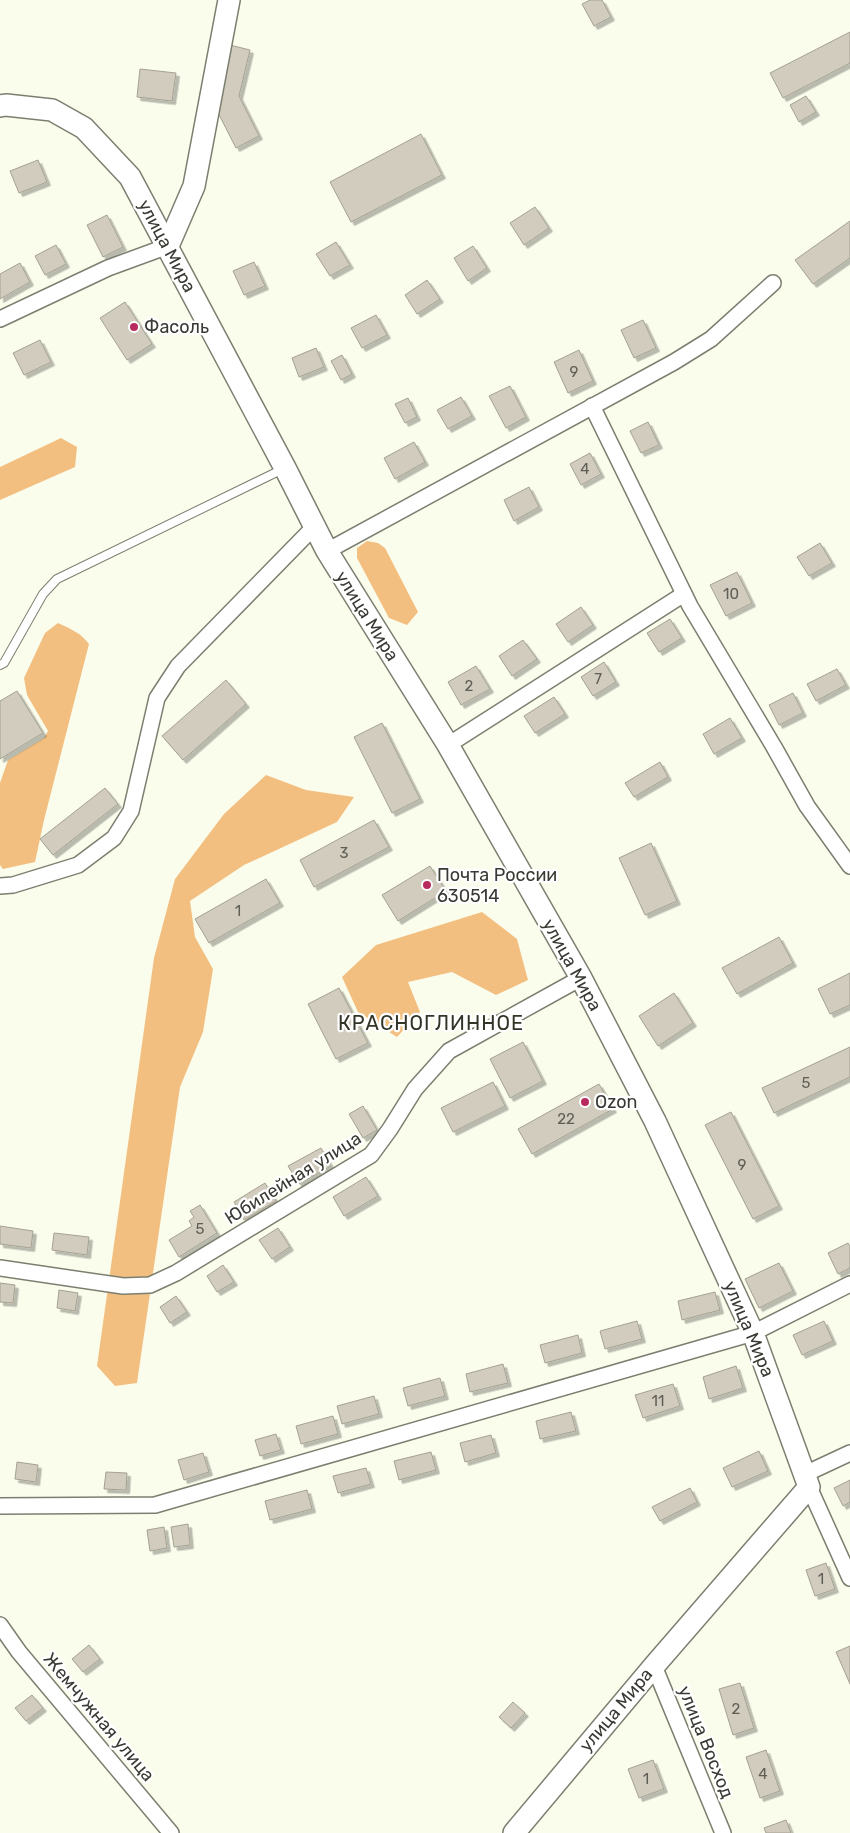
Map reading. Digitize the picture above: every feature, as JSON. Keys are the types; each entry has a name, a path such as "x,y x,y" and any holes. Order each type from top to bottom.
{"street":[{"path":"0,319 108,268 168,246 194,186 229,0"},
{"name":"улица Мира","path":"0,106 52,110 84,128 130,177 285,468 326,552 448,745 581,978 655,1121 753,1333 807,1480 514,1833"},
{"path":"326,552 674,362 711,339 773,283"},
{"path":"592,406 684,594 806,806 850,866"},
{"path":"0,886 12,885 78,865 114,838 131,811 157,698 178,666 314,526"},
{"path":"448,745 684,594"},
{"name":"Юбилейная улица","path":"0,1268 123,1286 150,1285 176,1273 371,1155 415,1089 449,1051 581,978"},
{"path":"0,1506 155,1505 753,1333 850,1284"},
{"path":"850,1453 807,1480 850,1578"},
{"name":"Жемчужная улица","path":"0,1625 20,1652 171,1833"},
{"name":"улица Восход","path":"654,1666 723,1833"}],"lane":[{"path":"0,665 4,663 43,594 58,579 285,468"}],"shaded area":[{"path":"61,438 77,447 75,467 0,500 0,467"},
{"path":"367,541 378,543 385,548 418,612 407,625 389,618 357,558 357,548"},
{"path":"58,623 79,634 89,644 35,862 3,869 0,865 0,783 8,760 44,738 48,731 27,695 24,678 45,633"},
{"path":"266,775 306,790 354,797 337,822 244,865 190,901 195,937 213,969 203,1032 180,1087 137,1383 115,1386 97,1366 154,958 175,879 224,814"},
{"path":"482,912 517,939 528,980 496,995 452,972 408,982 420,1012 397,1037 358,1012 342,977 376,945"}],"building":[{"path":"590,0 602,0 611,17 594,26 582,4"},
{"path":"850,32 850,63 783,98 770,73"},
{"path":"226,44 250,50 239,96 259,136 236,148 213,103"},
{"path":"140,69 176,73 172,101 137,97"},
{"path":"806,96 816,112 799,122 790,105"},
{"path":"421,134 442,175 351,222 330,182"},
{"path":"38,160 47,182 19,193 10,171"},
{"path":"535,207 549,228 524,245 510,223"},
{"path":"107,215 123,247 103,257 87,225"},
{"path":"850,221 850,258 813,284 795,260"},
{"path":"336,242 350,265 330,276 316,254"},
{"path":"56,245 66,264 45,275 35,256"},
{"path":"473,246 487,268 468,281 454,258"},
{"path":"254,262 265,286 244,295 233,271"},
{"path":"20,263 30,282 0,299 0,274"},
{"path":"427,280 440,299 417,314 405,295"},
{"path":"125,302 152,344 127,360 100,318"},
{"path":"376,315 387,335 362,348 351,328"},
{"path":"643,320 656,348 634,358 621,330"},
{"path":"40,340 51,362 24,375 13,353"},
{"path":"316,348 324,367 299,377 292,358"},
{"path":"579,350 593,381 568,393 554,362"},
{"path":"342,355 352,374 341,380 331,361"},
{"path":"510,386 526,417 506,428 489,396"},
{"path":"461,397 472,416 448,429 437,410"},
{"path":"408,398 417,417 405,423 395,404"},
{"path":"648,422 659,445 641,453 630,431"},
{"path":"414,442 425,462 395,479 384,458"},
{"path":"590,453 601,474 581,485 570,464"},
{"path":"529,487 539,507 514,521 504,500"},
{"path":"820,543 832,563 809,576 797,557"},
{"path":"737,572 752,603 726,616 710,585"},
{"path":"581,607 593,625 568,642 556,624"},
{"path":"670,619 682,638 659,652 647,633"},
{"path":"523,640 537,659 512,676 499,656"},
{"path":"604,662 616,682 593,696 581,677"},
{"path":"476,666 490,689 461,705 448,682"},
{"path":"837,669 846,685 816,701 807,684"},
{"path":"226,680 246,704 183,760 162,736"},
{"path":"17,691 43,733 0,759 0,701"},
{"path":"793,693 803,713 779,725 769,705"},
{"path":"554,697 565,714 535,733 524,716"},
{"path":"730,718 742,738 714,754 703,734"},
{"path":"382,723 420,799 392,813 354,737"},
{"path":"660,762 668,777 634,797 625,783"},
{"path":"105,788 118,804 53,855 40,839"},
{"path":"374,820 389,847 314,887 300,860"},
{"path":"651,843 677,901 645,915 619,858"},
{"path":"430,866 446,891 398,921 382,895"},
{"path":"266,879 280,903 209,943 195,919"},
{"path":"779,937 793,963 737,994 722,968"},
{"path":"850,973 850,1005 830,1014 818,989"},
{"path":"339,988 368,1043 336,1059 308,1004"},
{"path":"674,993 693,1023 658,1046 639,1016"},
{"path":"523,1042 543,1081 510,1098 490,1059"},
{"path":"850,1047 850,1077 774,1113 762,1088"},
{"path":"493,1082 505,1106 453,1132 441,1108"},
{"path":"599,1084 613,1109 532,1154 518,1129"},
{"path":"363,1106 377,1130 363,1138 349,1114"},
{"path":"731,1112 779,1206 753,1219 705,1125"},
{"path":"321,1148 331,1166 299,1184 288,1166"},
{"path":"366,1177 378,1196 344,1216 333,1197"},
{"path":"265,1183 276,1201 244,1220 234,1202"},
{"path":"200,1205 217,1233 179,1257 169,1240 192,1226 189,1221 194,1217 190,1211"},
{"path":"0,1226 33,1231 31,1248 0,1244"},
{"path":"278,1228 290,1247 272,1259 259,1240"},
{"path":"54,1233 89,1237 87,1255 52,1250"},
{"path":"848,1243 850,1246 850,1268 838,1274 828,1253"},
{"path":"779,1263 793,1291 759,1308 745,1279"},
{"path":"223,1265 234,1282 217,1292 207,1276"},
{"path":"0,1283 15,1285 13,1303 0,1302"},
{"path":"59,1290 78,1293 75,1311 57,1308"},
{"path":"715,1292 720,1310 682,1320 678,1301"},
{"path":"176,1296 187,1312 170,1323 160,1307"},
{"path":"637,1321 642,1339 605,1349 600,1331"},
{"path":"824,1321 833,1341 802,1355 793,1335"},
{"path":"578,1335 582,1353 545,1363 540,1345"},
{"path":"503,1364 508,1383 470,1392 466,1374"},
{"path":"736,1366 743,1388 709,1399 703,1377"},
{"path":"440,1378 445,1396 408,1406 403,1388"},
{"path":"673,1384 680,1406 643,1418 635,1395"},
{"path":"374,1396 379,1414 342,1424 337,1406"},
{"path":"571,1412 576,1431 540,1439 536,1421"},
{"path":"333,1416 338,1434 301,1444 296,1426"},
{"path":"276,1434 281,1450 260,1456 255,1440"},
{"path":"491,1435 496,1453 465,1462 460,1443"},
{"path":"759,1451 768,1471 732,1487 723,1468"},
{"path":"431,1452 436,1470 399,1480 394,1461"},
{"path":"203,1453 209,1472 184,1480 178,1460"},
{"path":"17,1462 38,1465 36,1482 15,1479"},
{"path":"366,1468 371,1484 338,1493 333,1476"},
{"path":"106,1472 127,1473 126,1490 104,1489"},
{"path":"850,1480 850,1502 843,1506 834,1488"},
{"path":"690,1488 697,1502 660,1521 652,1507"},
{"path":"307,1490 312,1509 270,1520 265,1501"},
{"path":"188,1524 190,1545 174,1547 171,1527"},
{"path":"164,1527 167,1548 150,1551 147,1530"},
{"path":"826,1563 835,1589 815,1596 806,1570"},
{"path":"89,1645 100,1659 83,1672 72,1659"},
{"path":"850,1646 850,1684 836,1652"},
{"path":"740,1683 754,1728 733,1735 719,1689"},
{"path":"32,1695 43,1708 26,1721 15,1708"},
{"path":"513,1702 525,1713 511,1728 499,1717"},
{"path":"766,1750 780,1791 760,1798 746,1757"},
{"path":"653,1760 664,1789 639,1798 628,1769"},
{"path":"786,1820 791,1833 766,1833 764,1828"}],"place":[{"name":"Фасоль","path":"134,327"},
{"name":"Почта России 630514","path":"427,885"},
{"name":"Ozon","path":"585,1102"}],"district":[{"name":"КРАСНОГЛИННОЕ","path":"431,1023"}]}
